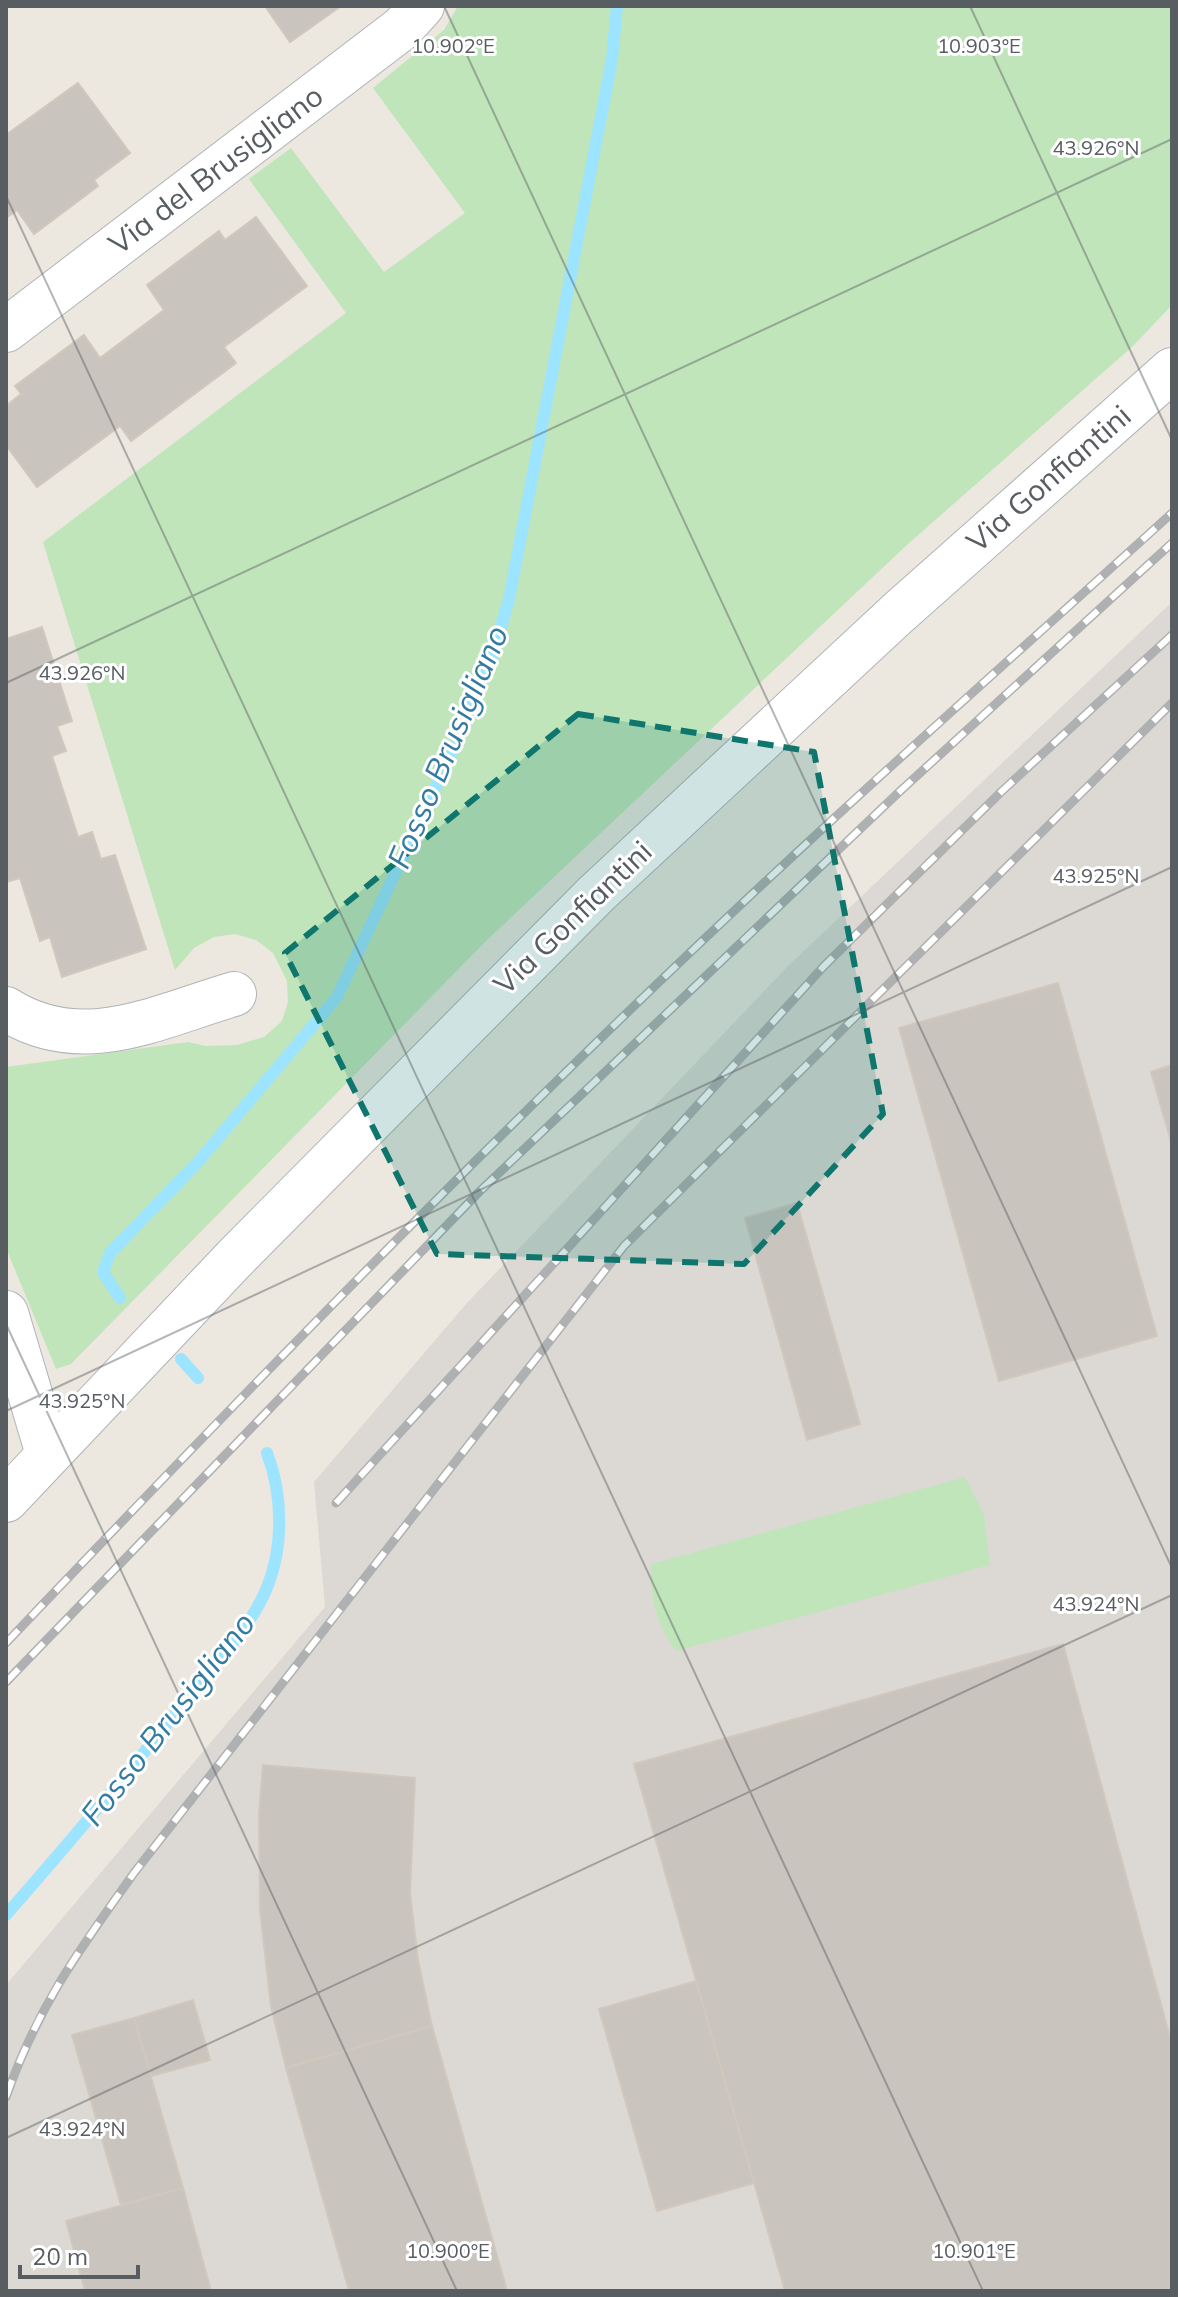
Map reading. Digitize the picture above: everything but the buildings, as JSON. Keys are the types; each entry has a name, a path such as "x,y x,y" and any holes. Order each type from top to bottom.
{"street":[{"name":"Via del Brusigliano","path":"6,330 402,28 422,6"},
{"name":"Via Gonfiantini","path":"6,1500 452,1035 596,894 898,613 1172,370"},
{"path":"6,1009 46,1029 97,1033 234,994"},
{"path":"6,1313 48,1454"}],"highlighted area":[{"path":"578,714 814,752 883,1114 744,1264 437,1254 285,953"}],"shaded area":[{"path":"1172,602 1172,2291 6,2291 6,1985 325,1607 314,1482 466,1304 787,967"}],"green space":[{"path":"458,6 1172,6 1172,305 1133,346 908,544 485,942 71,1364 56,1369 6,1248 6,1067 188,1042 206,1046 237,1045 264,1037 282,1021 288,1002 287,981 273,953 256,940 235,934 214,937 194,948 175,970 43,542 346,313 249,179 291,148 384,272 465,213 373,88 444,30"},
{"path":"965,1477 984,1515 990,1565 676,1651 664,1631 653,1599 651,1564"}],"waterway":[{"name":"Fosso Brusigliano","path":"120,1298 103,1272 110,1253 198,1162 337,997 469,716 494,651 509,599 612,59 617,6"},
{"name":"Fosso Brusigliano","path":"181,1359 198,1378"},
{"name":"Fosso Brusigliano","path":"6,1915 222,1657 259,1604 272,1574 279,1522 276,1486 267,1453"}],"railway":[{"path":"6,1643 290,1347 581,1057 828,824 1172,513"},
{"path":"6,1682 479,1192 898,793 1172,543"},
{"path":"336,1503 824,966 1001,792 1172,635"},
{"path":"6,2097 46,2006 134,1873 624,1246 1172,703"}]}
